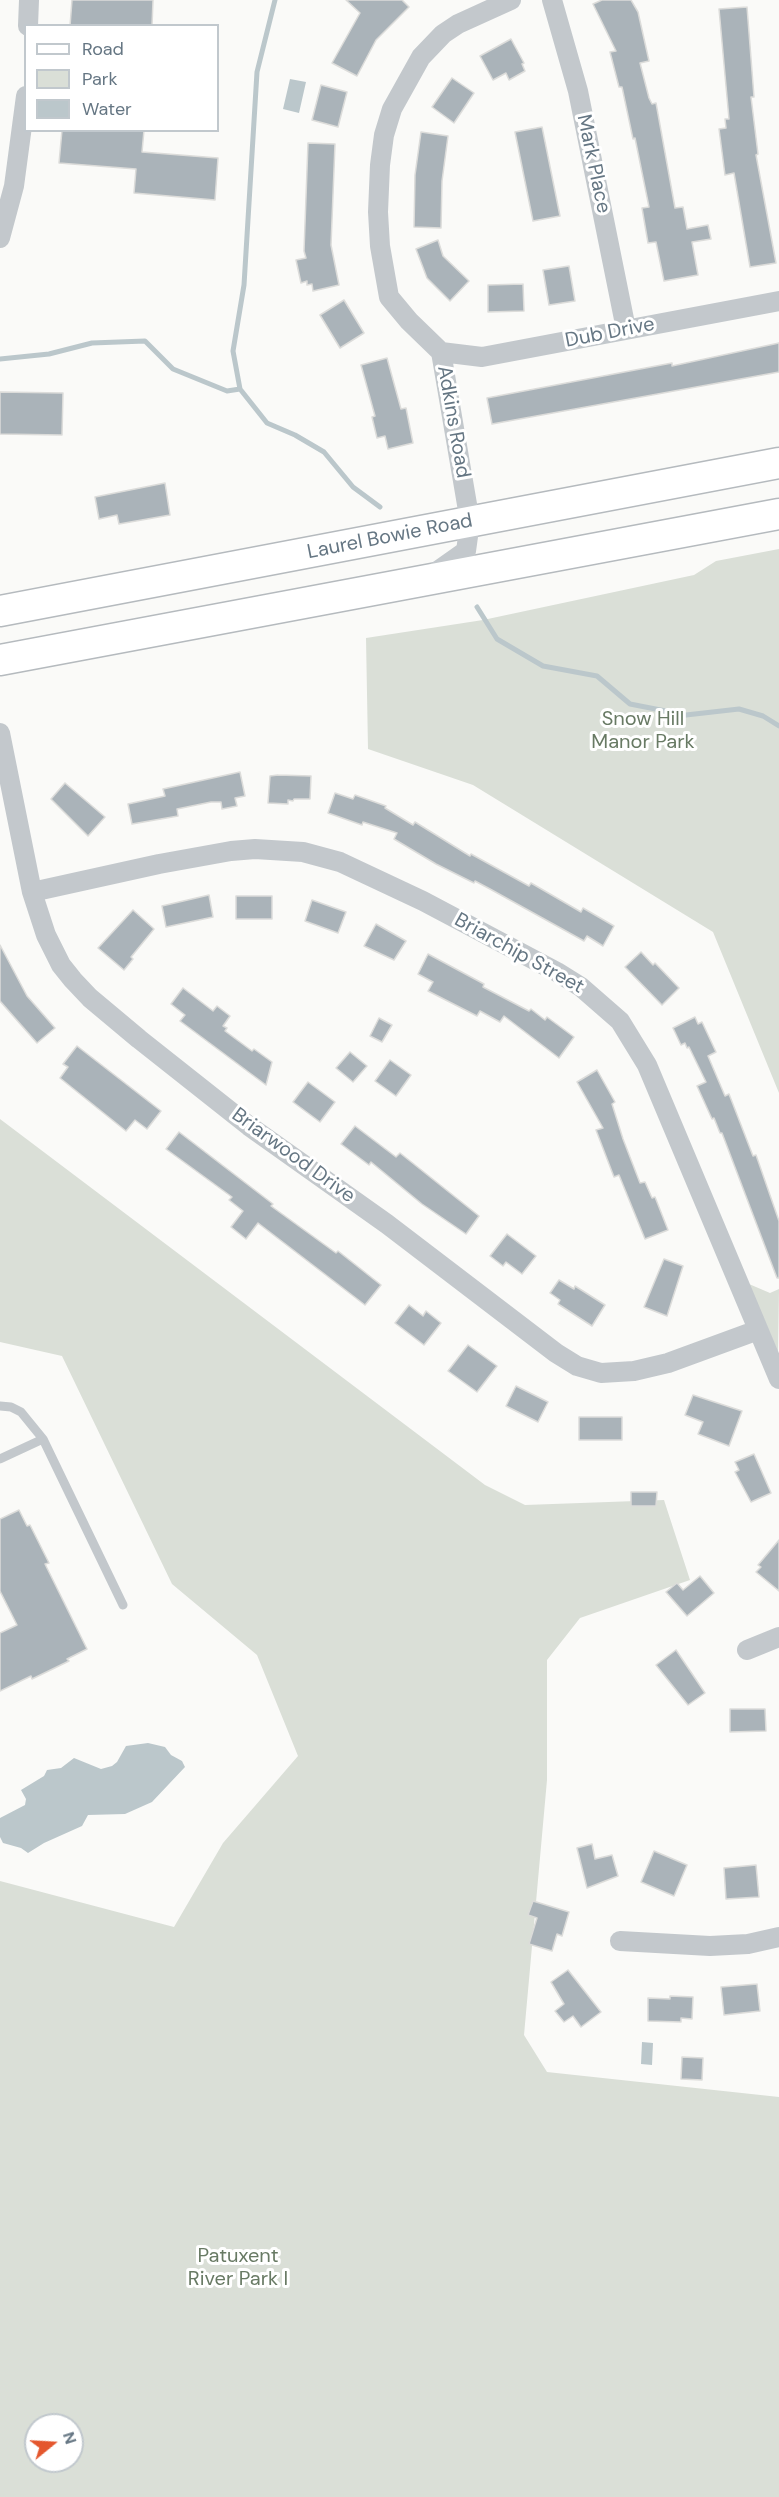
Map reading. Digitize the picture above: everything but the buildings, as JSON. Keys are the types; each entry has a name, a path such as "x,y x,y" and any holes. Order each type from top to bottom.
{"main road":[{"name":"Laurel Bowie Road","path":"0,611 779,464"},
{"path":"0,660 779,514"}],"street":[{"path":"28,24 29,0"},
{"name":"Adkins Road","path":"426,580 466,550 470,522 441,352 409,321 389,297 380,246 378,212 384,135 403,87 431,44 458,24 511,0"},
{"name":"Mark Place","path":"552,0 578,91 626,329"},
{"path":"0,238 14,186 24,111"},
{"name":"Dub Drive","path":"441,352 482,357 779,301"},
{"name":"Briarwood Drive","path":"0,733 32,892 40,920 53,950 73,980 90,998 249,1126 387,1224 568,1361 593,1372 634,1371 668,1363 758,1330"},
{"name":"Briarchip Street","path":"32,892 231,851 255,849 303,852 340,862 371,876 557,972 602,1003 620,1021 636,1043 779,1379"},
{"path":"747,1650 779,1637"},
{"path":"620,1941 710,1946 748,1944 779,1937"}],"lane":[{"path":"0,1406 11,1407 21,1412 43,1439 123,1605"},
{"path":"0,1459 43,1439"}],"green space":[{"name":"Snow Hill Manor Park","path":"779,549 779,1093 713,932 473,785 368,749 366,638 483,620 694,575 716,561"},
{"name":"Patuxent River Park I","path":"0,1119 485,1485 525,1505 664,1500 690,1580 580,1618 547,1660 547,1780 524,2035 547,2072 779,2097 779,2497 0,2497 0,1881 174,1927 223,1843 298,1756 257,1655 172,1584 62,1356 0,1342"},
{"path":"749,1284 770,1293 779,1289 778,1352"}],"water":[{"path":"290,79 306,82 299,113 283,109"},
{"path":"148,1743 165,1747 171,1755 182,1761 185,1767 152,1802 125,1814 88,1815 82,1826 28,1853 21,1848 3,1843 0,1837 0,1818 25,1805 26,1799 21,1790 44,1776 47,1770 61,1768 74,1758 101,1769 117,1762 126,1746"},
{"path":"642,2042 653,2043 652,2065 641,2064"}],"waterway":[{"path":"240,389 233,351 244,285 257,72 275,0"},
{"path":"0,359 49,354 92,343 145,341 173,369 227,391 240,389 267,423 295,435 324,452 353,487 380,507"},
{"path":"477,607 497,639 543,666 597,676 630,704 686,715 739,709 763,716 779,726"}]}
